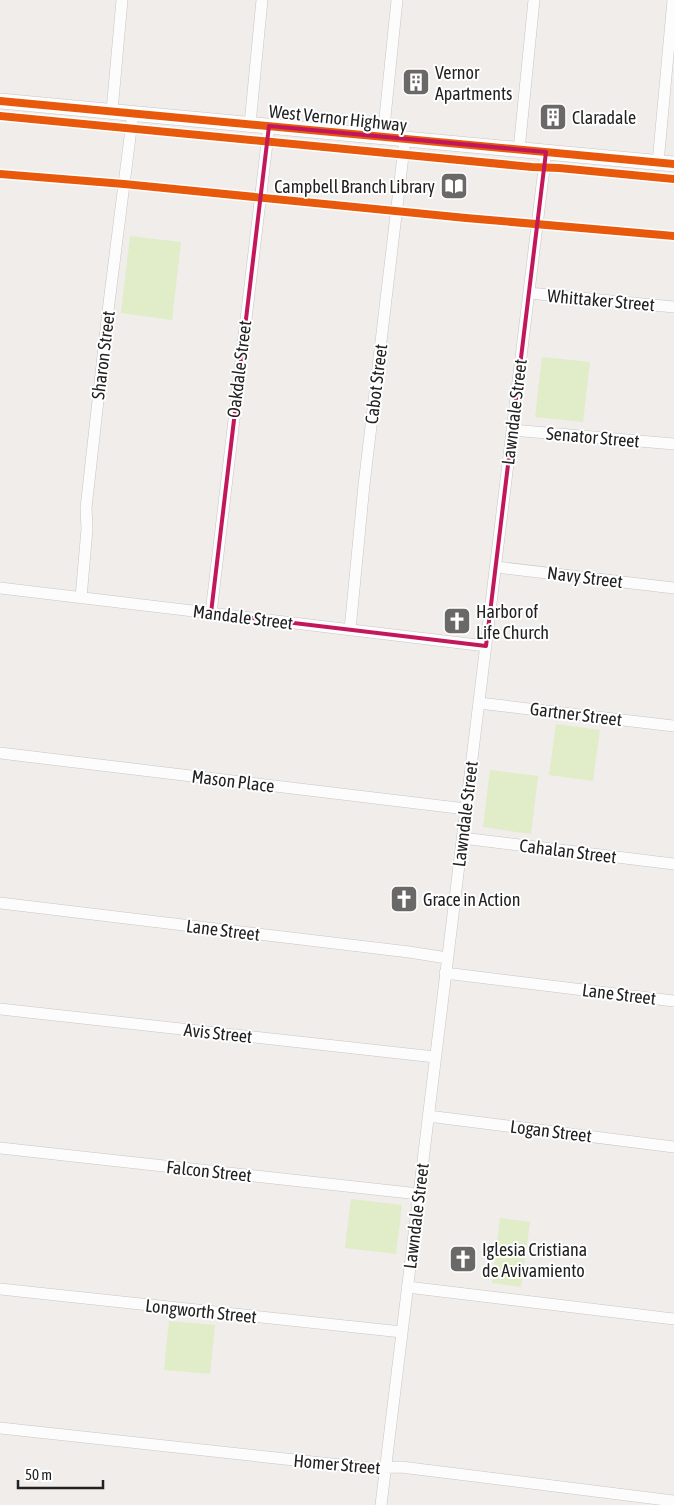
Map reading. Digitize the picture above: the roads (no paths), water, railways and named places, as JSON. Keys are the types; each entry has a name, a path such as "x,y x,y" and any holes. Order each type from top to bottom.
{"street":[{"path":"112,111 122,0"},
{"path":"250,124 262,0"},
{"path":"383,137 397,0"},
{"path":"519,150 534,0"},
{"path":"658,163 673,0"},
{"name":"West Vernor Highway","path":"0,101 674,164"},
{"name":"Sharon Street","path":"81,598 87,529 87,498 133,113"},
{"name":"Oakdale Street","path":"211,613 269,126"},
{"name":"Cabot Street","path":"350,630 364,485 406,139"},
{"name":"Lawndale Street","path":"381,1505 546,152"},
{"name":"Whittaker Street","path":"529,293 674,307"},
{"name":"Senator Street","path":"512,430 674,444"},
{"name":"Navy Street","path":"496,566 674,588"},
{"name":"Mandale Street","path":"0,588 486,646"},
{"name":"Gartner Street","path":"479,702 674,726"},
{"name":"Mason Place","path":"0,753 466,809"},
{"name":"Cahalan Street","path":"462,838 674,864"},
{"name":"Lane Street","path":"0,903 447,958"},
{"name":"Lane Street","path":"445,973 674,1001"},
{"name":"Avis Street","path":"0,1009 436,1057"},
{"name":"Logan Street","path":"428,1116 674,1147"},
{"name":"Falcon Street","path":"0,1148 419,1194"},
{"path":"407,1287 674,1319"},
{"name":"Longworth Street","path":"0,1289 402,1332"},
{"name":"Homer Street","path":"0,1428 368,1468 410,1468 674,1500"}],"place":[{"name":"Vernor Apartments","path":"416,82"},
{"name":"Claradale","path":"553,117"},
{"name":"Campbell Branch Library","path":"454,186"},
{"name":"Harbor of Life Church","path":"457,621"},
{"name":"Grace in Action","path":"404,899"},
{"name":"Iglesia Cristiana de Avivamiento","path":"463,1259"}]}
